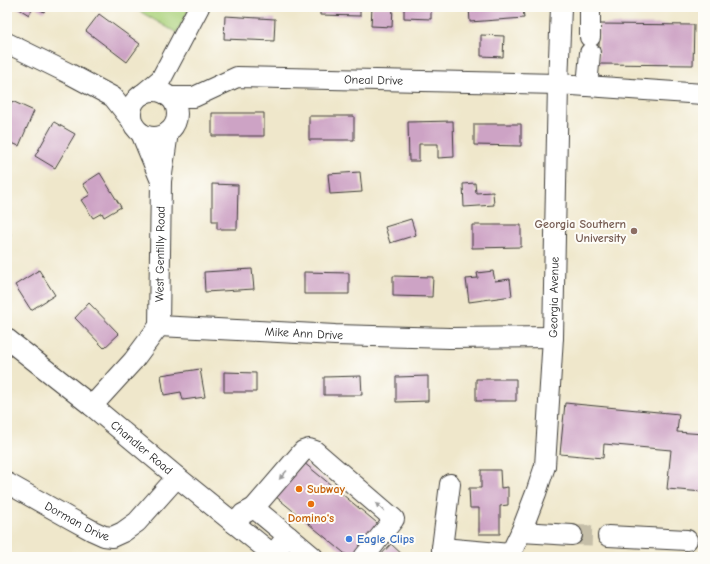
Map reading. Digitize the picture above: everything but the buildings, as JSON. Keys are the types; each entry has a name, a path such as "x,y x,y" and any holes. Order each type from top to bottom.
{"street":[{"path":"172,127 161,136 147,136 136,127 131,113 133,105 140,96 166,90 199,7"},
{"name":"Georgia Avenue","path":"510,555 521,532 545,466 553,337 561,7"},
{"path":"587,86 590,45 590,7"},
{"name":"West Gentilly Road","path":"7,43 113,97 136,127 161,181"},
{"name":"Oneal Drive","path":"172,127 194,97 237,76 558,84 703,94"},
{"name":"Oneal Drive","path":"166,90 194,97"},
{"name":"West Gentilly Road","path":"159,326 161,181 172,127 177,114 176,107 166,90"},
{"name":"West Gentilly Road","path":"113,97 140,96"},
{"path":"92,406 133,361 159,326"},
{"name":"Mike Ann Drive","path":"159,326 336,335 450,338 553,337"},
{"name":"Chandler Road","path":"7,339 92,406 235,524 265,553"},
{"path":"235,524 243,514 254,508 303,451 309,449 315,451 394,519 364,557"},
{"name":"Dorman Drive","path":"7,483 93,531 104,536 112,537 123,532 137,522 177,477"},
{"path":"450,484 442,553 510,555"},
{"path":"254,508 313,557"},
{"path":"521,532 572,535"},
{"path":"265,553 288,536"},
{"path":"608,536 687,540"}],"green space":[{"path":"132,7 190,7 177,33"}],"tunnel":[{"path":"572,535 608,536"}],"place":[{"name":"Georgia Southern University","path":"634,231"},
{"name":"Subway","path":"299,489"},
{"name":"Domino's","path":"311,504"},
{"name":"Eagle Clips","path":"349,539"}]}
